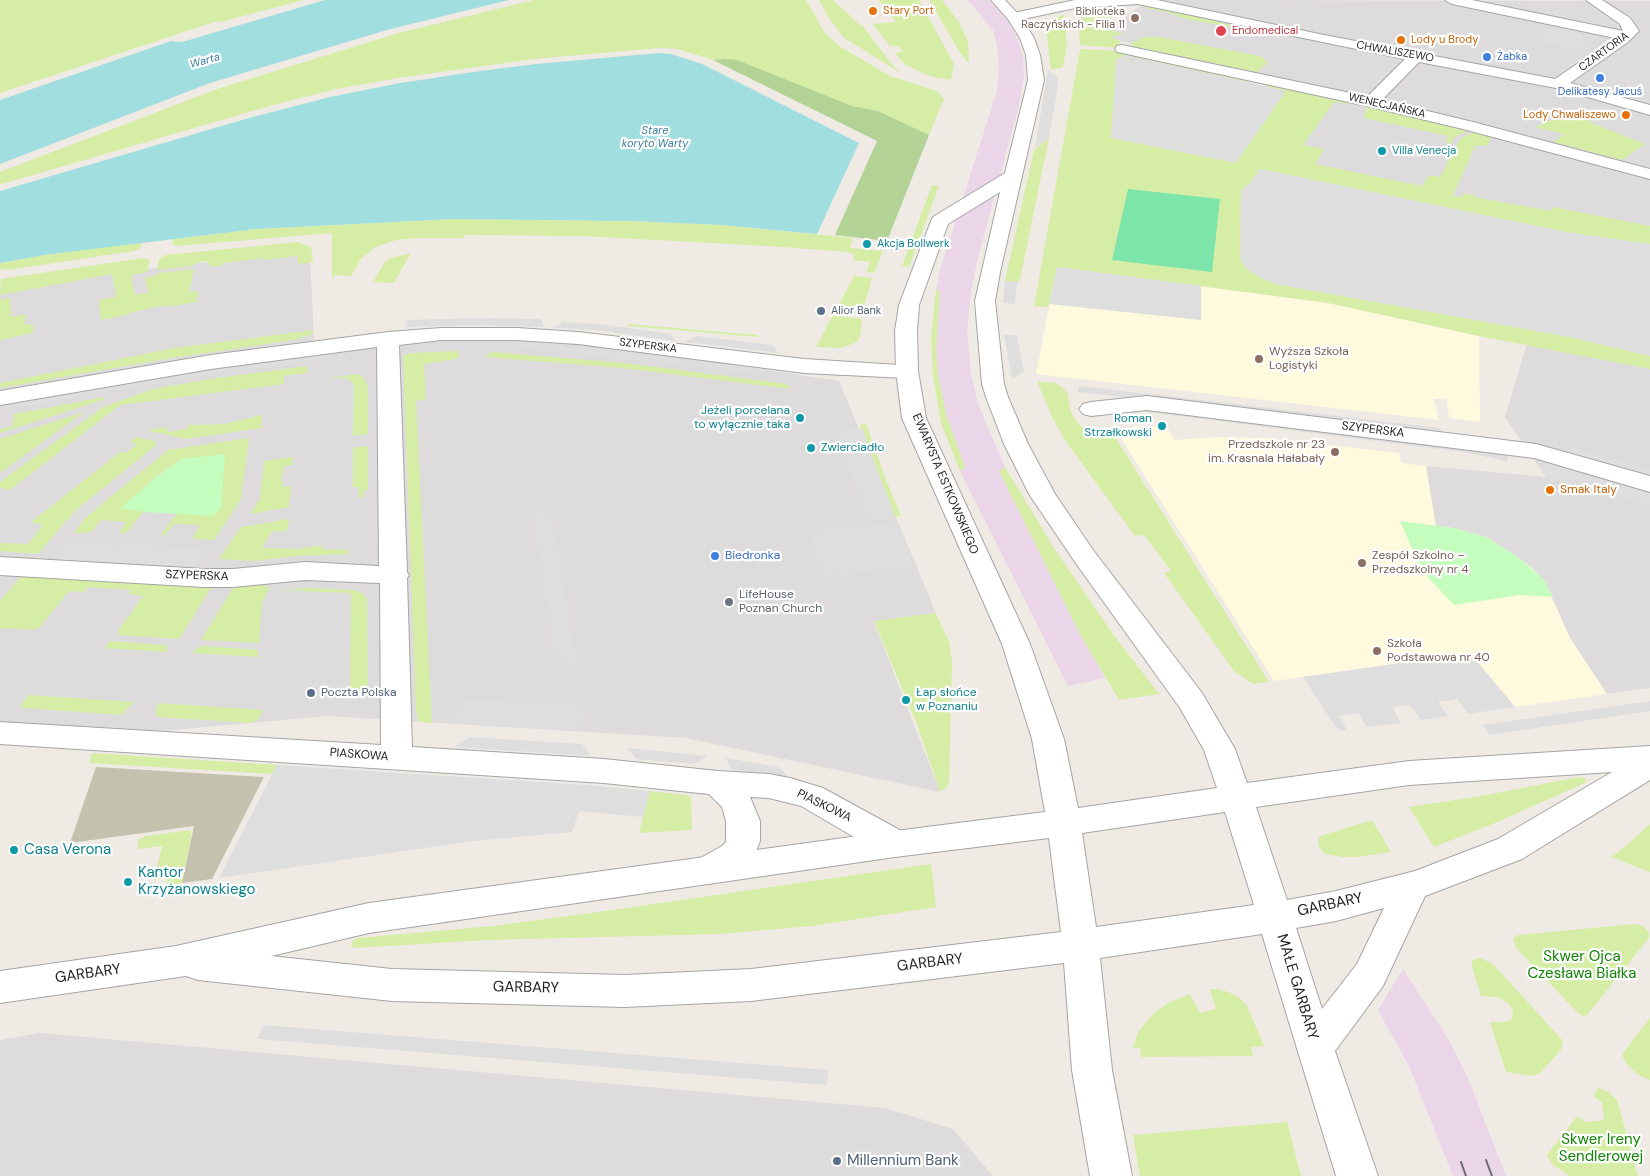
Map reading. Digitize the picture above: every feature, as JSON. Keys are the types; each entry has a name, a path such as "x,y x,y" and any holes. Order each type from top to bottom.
{"street":[{"path":"998,0 1014,17 1027,38 1033,55 1036,80 990,272 985,301 993,384 1001,410 1016,444 1042,494 1084,556 1200,715 1219,749 1238,798"},
{"name":"CHWALISZEWO","path":"1014,17 1086,3 1138,0 1324,39 1558,84 1650,110"},
{"path":"1452,0 1626,36"},
{"name":"CZARTORIA","path":"1558,84 1632,31 1625,21 1592,0"},
{"name":"WENECJAŃSKA","path":"1122,49 1467,124 1650,174"},
{"path":"1367,101 1376,97 1416,56"},
{"name":"EWARYSTA ESTKOWSKIEGO","path":"1013,176 940,221 909,305 906,331 907,371 914,418 1016,644 1048,739 1064,823"},
{"name":"SZYPERSKA","path":"0,398 211,362 388,338 482,333 549,336 804,366 907,371"},
{"path":"388,338 397,757"},
{"name":"SZYPERSKA","path":"1091,409 1147,403 1470,442 1536,451 1650,484"},
{"name":"SZYPERSKA","path":"0,566 204,578 234,578 305,571 394,574"},
{"name":"PIASKOWA","path":"0,733 397,757 604,771 718,783 749,783 797,792 830,806 895,844"},
{"name":"GARBARY","path":"0,987 176,962 369,918 895,844 1064,823 1409,773 1650,758"},
{"name":"GARBARY","path":"176,962 392,985 625,991 751,985 1081,945 1275,917 1336,906 1412,886 1510,849 1650,765"},
{"path":"709,870 734,856 740,849 743,841 743,821 736,801 718,783"},
{"name":"MAŁE GARBARY","path":"1238,798 1315,1048 1358,1176"},
{"path":"1064,823 1081,945 1092,1070 1111,1176"},
{"path":"1315,1048 1370,974 1412,886"}],"shaded area":[{"path":"968,0 988,0 1008,21 1018,40 1023,58 1024,77 1019,105 977,261 971,292 967,331 971,374 978,404 1005,467 999,471 1081,636 1105,678 1068,686 960,471 965,467 946,414 938,374 936,352 940,291 936,290 940,270 996,94 999,76 998,49 993,30"},
{"path":"1151,0 1650,1 1650,250 1278,159 1327,98 1096,34"},
{"path":"1553,26 1599,36 1580,50 1536,40"},
{"path":"1125,55 1286,91 1236,163 1111,138 1116,60"},
{"path":"1048,70 1057,77 1058,84 1049,138 1035,148"},
{"path":"1260,169 1566,232 1650,244 1650,356 1570,337 1276,284 1259,277 1246,268 1240,259 1241,190 1250,183"},
{"path":"310,251 314,342 394,333 509,339 623,348 839,381 936,613 874,622 940,792 686,738 327,716 139,733 0,725 0,285"},
{"name":"Wyższa Szkoła Logistyki","path":"1057,267 1328,303 1479,336 1480,422 1449,418 1447,400 1441,399 1434,399 1439,420 1036,374"},
{"path":"1057,267 1201,286 1201,320 1049,304"},
{"path":"1005,281 1017,282 1015,304 1003,303"},
{"path":"541,319 544,327 475,325 405,327 407,320"},
{"path":"563,322 600,324 671,334 675,341 595,330 554,328"},
{"path":"1004,335 1017,335 1024,372 1012,379"},
{"path":"697,336 773,345 778,353 685,342"},
{"path":"520,343 632,353 755,369 752,373 517,347"},
{"path":"1527,343 1650,368 1650,688 1607,694 1570,638 1544,580 1533,569 1486,537 1453,528 1436,526 1426,466 1546,477 1505,417"},
{"path":"326,354 326,359 217,373 15,408 15,403 217,368"},
{"path":"1079,386 1441,428 1442,434 1078,392"},
{"path":"1148,407 1486,451 1508,456 1507,461 1463,452 1148,412"},
{"name":"Zespół Szkolno – Przedszkolny nr 4","path":"1136,426 1166,426 1175,440 1216,437 1264,438 1399,453 1401,463 1426,466 1436,526 1453,528 1486,537 1533,569 1544,580 1570,638 1607,694 1515,707 1470,653 1274,681 1117,432"},
{"path":"862,428 895,517 868,520 836,431"},
{"path":"1526,437 1575,448 1650,469 1650,476 1560,450 1526,444"},
{"path":"1547,461 1650,492 1650,506 1542,474"},
{"path":"531,504 553,518 577,670 555,651"},
{"path":"898,522 913,566 822,577 809,532"},
{"path":"67,542 208,549 196,567 52,559"},
{"path":"1470,653 1515,707 1468,714 1457,699 1438,702 1448,716 1421,720 1410,705 1392,707 1401,723 1367,727 1358,713 1339,716 1347,730 1342,731 1335,726 1303,677"},
{"path":"467,699 590,707 579,730 445,722"},
{"path":"1650,701 1650,711 1490,735 1482,725"},
{"path":"470,737 582,744 591,756 454,747"},
{"path":"627,748 708,756 694,764 636,759"},
{"path":"726,758 779,767 790,778 730,769"},
{"path":"277,765 587,785 650,791 643,817 579,811 572,832 474,841 219,878"},
{"path":"96,767 264,777 212,879 182,883 194,826 70,843"},
{"path":"1403,969 1449,1040 1467,1076 1506,1176 1453,1176 1409,1066 1378,1010"},
{"path":"263,1025 828,1070 827,1085 257,1039"},
{"path":"40,1033 885,1108 953,1129 993,1176 0,1176 0,1040"}],"green space":[{"path":"0,0 304,0 214,22 0,93"},
{"path":"534,0 806,0 824,32 839,46 890,76 937,91 944,99 929,135 878,111 852,106 724,59 713,60 678,49 659,48 534,59 341,88 280,103 2,184 0,183 0,172 220,88 399,33"},
{"path":"819,0 833,0 862,25 901,73 844,38 828,17"},
{"path":"879,0 919,0 954,64 951,80 929,76 904,64 895,53 903,52 898,46 890,46 873,24 896,22"},
{"path":"929,0 942,0 959,22 968,42 969,62 959,51"},
{"path":"1149,7 1248,29 1186,19 1166,12 1144,8"},
{"path":"1111,11 1115,15 1097,25 1131,36 1120,34 1111,38 1121,41 1116,48 1080,45 1077,14"},
{"path":"1064,14 1067,44 1063,67 1051,70 1046,29 1050,22"},
{"path":"1144,37 1158,37 1255,55 1262,57 1268,62 1257,72 1131,46 1132,43"},
{"path":"1080,50 1118,51 1243,79 1247,82 1125,55 1286,91 1264,86 1270,85 1353,101 1350,104 1334,102 1303,145 1324,149 1315,164 1422,186 1429,175 1440,177 1460,139 1473,132 1491,137 1488,145 1475,146 1453,196 1462,197 1464,193 1474,195 1474,197 1551,211 1553,207 1650,226 1650,244 1566,232 1260,169 1250,183 1259,277 1276,284 1570,337 1650,356 1650,369 1479,336 1328,303 1057,267 1048,307 1034,306"},
{"path":"713,60 737,60 852,106 878,111 929,135 887,241 835,235 877,141"},
{"path":"1367,107 1468,131 1454,137 1451,144 1446,143 1448,136 1364,118"},
{"path":"1571,112 1591,119 1589,122 1645,144 1622,160 1554,142 1564,134 1535,127"},
{"path":"1049,138 1020,280 1017,282 1005,281 1034,150"},
{"path":"932,185 939,186 909,267 902,266"},
{"path":"1128,189 1220,199 1212,272 1112,260"},
{"path":"453,219 632,221 722,225 853,238 850,248 883,251 874,273 867,272 870,262 853,260 855,255 848,252 581,236 465,235 464,238 396,240 375,247 361,259 351,276 334,275 332,280 332,233 177,246 172,244 173,239 256,229"},
{"path":"142,242 141,248 134,251 8,270 0,269 0,263"},
{"path":"298,242 311,247 313,262 298,264 298,256 223,263 223,265 211,267 206,261 193,264 193,266 157,270 159,259 166,255"},
{"path":"411,253 394,283 373,282 385,262 391,258"},
{"path":"143,258 150,260 147,272 131,275 135,295 148,293 145,278 157,275 157,273 194,269 189,292 198,291 197,302 166,307 165,305 101,320 99,300 116,297 112,274 0,295 1,279"},
{"path":"854,276 872,278 862,314 836,310"},
{"path":"936,290 940,291 936,352 938,374 946,414 965,467 960,471 941,423 933,376 931,337"},
{"path":"10,298 11,317 25,314 25,325 33,324 33,333 0,340 0,300"},
{"path":"833,315 862,319 860,337 857,342 842,348 816,347"},
{"path":"629,324 758,335 758,337 628,326"},
{"path":"314,330 310,335 294,340 172,358 0,388 0,383 174,348"},
{"path":"458,351 459,357 456,359 424,364 426,399 416,401 432,723 419,722 416,711 403,355"},
{"path":"492,352 625,363 787,384 790,389 622,368 485,357"},
{"path":"307,366 307,373 284,376 284,384 120,405 10,490 0,488 0,482 103,407 153,389"},
{"path":"356,374 362,376 368,386 368,434 353,436 354,386 346,378 331,378"},
{"path":"1037,381 1055,383 1067,392 1071,413 1079,425 1090,430 1110,429 1269,682 1253,684 1234,671 1164,573 1171,571 1144,535 1135,536 1064,439 1053,419"},
{"path":"105,397 105,399 0,433 0,429 12,427 14,414"},
{"path":"84,412 0,473 0,439"},
{"path":"262,415 261,428 186,439 146,430 168,427 167,432 187,429 188,425 224,424"},
{"path":"866,424 901,516 895,517 860,425"},
{"path":"137,437 156,442 156,445 74,512 38,554 0,551 0,543 28,544 43,525 31,522 120,452 126,453 137,444 130,442"},
{"path":"249,438 241,499 214,540 194,539 193,537 200,525 174,524 165,535 161,535 177,513 213,516 181,459 156,476 122,508 143,512 126,533 119,533 126,522 101,520 92,531 74,533 86,517 168,450"},
{"path":"368,446 368,490 363,491 364,497 359,498 358,487 353,487 353,448"},
{"path":"225,454 221,508 213,516 143,512 121,508 157,476 181,459"},
{"path":"293,457 292,465 285,466 281,478 284,487 291,486 289,507 250,514 260,499 264,461"},
{"path":"1005,467 1054,548 1113,634 1159,694 1119,700 1081,636 999,471"},
{"path":"289,519 287,531 272,531 262,548 298,549 322,545 322,549 348,550 348,554 295,556 254,561 219,559 241,527"},
{"path":"1400,521 1453,528 1486,537 1519,558 1532,569 1544,580 1553,597 1520,595 1454,605 1422,571"},
{"path":"23,574 213,585 179,639 119,635 118,631 143,596 128,594 131,590 88,587 84,592 69,591 40,627 32,630 0,628 0,601"},
{"path":"256,583 270,588 262,602 259,643 201,640 234,586"},
{"path":"308,588 353,590 362,593 367,599 368,691 362,696 350,698 351,593 283,590"},
{"path":"936,613 949,642 952,661 949,783 940,792 918,727 874,621"},
{"path":"110,641 166,645 167,652 105,648"},
{"path":"204,646 258,650 258,657 192,653 197,648"},
{"path":"29,695 134,702 121,715 23,708 21,705"},
{"path":"159,703 263,710 258,720 251,723 157,717 155,710"},
{"path":"92,753 277,765 272,774 89,763"},
{"path":"1579,777 1586,779 1585,783 1495,823 1434,847 1409,807 1481,796"},
{"path":"650,791 691,796 692,830 639,833"},
{"path":"1372,820 1391,852 1343,857 1325,854 1319,847 1318,840 1320,836"},
{"path":"1650,824 1650,872 1611,857 1621,850"},
{"path":"189,830 192,832 182,883 167,886 167,878 154,880 162,846 137,849 139,839 146,836"},
{"path":"931,864 936,907 812,926 720,934 488,940 356,948 351,946 352,941 358,938 492,926"},
{"name":"Skwer Ojca Czesława Białka","path":"1635,924 1643,926 1649,932 1649,938 1587,1015 1583,1016 1517,949 1513,938 1518,935"},
{"path":"1481,958 1493,964 1563,1041 1561,1050 1540,1073 1533,1076 1506,1072 1490,1022 1505,1022 1512,1019 1513,1011 1507,1002 1497,997 1481,996 1472,960"},
{"path":"1210,989 1228,992 1237,996 1246,1004 1264,1046 1251,1047 1253,1056 1141,1057 1140,1048 1133,1048 1138,1032 1153,1014 1170,1002 1190,994 1200,1013 1216,1009"},
{"path":"1650,1018 1650,1080 1638,1075 1627,1064 1623,1058 1623,1053"},
{"name":"Skwer Ireny Sendlerowej","path":"1598,1088 1609,1092 1617,1100 1638,1176 1569,1176 1552,1164 1547,1155 1577,1116 1585,1122 1604,1120 1602,1102 1593,1096"},
{"path":"1287,1122 1301,1176 1140,1176 1133,1135"}],"water":[{"name":"Warta","path":"325,0 509,0 387,30 210,83 0,164 0,100 171,41 182,42"},
{"name":"Stare koryto Warty","path":"659,53 671,54 702,64 859,143 817,234 722,225 632,221 453,219 256,229 44,255 0,263 0,191 249,118 330,97 400,83 480,71"}],"tram line":[{"path":"1486,1160 1492,1176"},
{"path":"1461,1162 1466,1176"}],"place":[{"name":"Stary Port","path":"873,11"},
{"name":"Biblioteka Raczyńskich - Filia 11","path":"1135,18"},
{"name":"Endomedical","path":"1221,31"},
{"name":"Lody u Brody","path":"1401,40"},
{"name":"Żabka","path":"1487,57"},
{"name":"Delikatesy Jacuś","path":"1600,78"},
{"name":"Lody Chwaliszewo","path":"1626,115"},
{"name":"Villa Venecja","path":"1382,151"},
{"name":"Akcja Bollwerk","path":"867,244"},
{"name":"Alior Bank","path":"821,311"},
{"name":"Wyższa Szkoła Logistyki","path":"1259,359"},
{"name":"Jeżeli porcelana to wyłącznie taka","path":"800,418"},
{"name":"Roman Strzałkowski","path":"1162,426"},
{"name":"Zwierciadło","path":"811,448"},
{"name":"Przedszkole nr 23 im. Krasnala Hałabały","path":"1335,452"},
{"name":"Smak Italy","path":"1550,490"},
{"name":"Biedronka","path":"715,556"},
{"name":"Zespół Szkolno – Przedszkolny nr 4","path":"1362,563"},
{"name":"LifeHouse Poznan Church","path":"729,602"},
{"name":"Szkoła Podstawowa nr 40","path":"1377,651"},
{"name":"Poczta Polska","path":"311,693"},
{"name":"Łap słońce w Poznaniu","path":"906,700"},
{"name":"Casa Verona","path":"14,850"},
{"name":"Kantor Krzyżanowskiego","path":"128,882"},
{"name":"Millennium Bank","path":"837,1161"}]}
